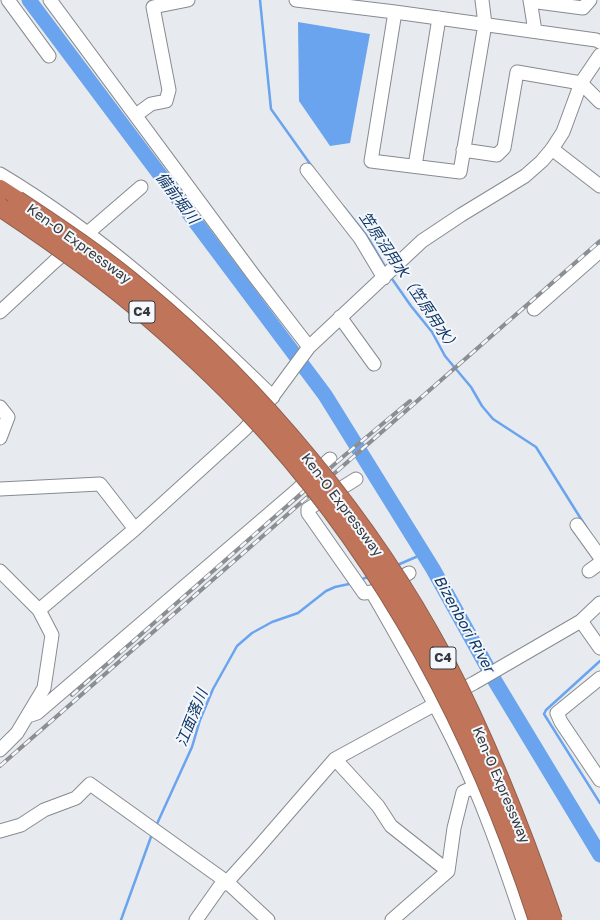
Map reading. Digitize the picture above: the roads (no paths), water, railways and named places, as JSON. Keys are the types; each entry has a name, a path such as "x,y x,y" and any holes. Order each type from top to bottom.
{"highway":[{"name":"Ken-O Expressway","path":"0,179 105,261 181,324 280,424 338,497 415,609 452,677 496,770 553,920"},
{"name":"Ken-O Expressway","path":"0,207 96,274 146,314 233,396 269,434 332,512 355,543 400,611 458,716 485,775 538,920"}],"street":[{"path":"8,0 49,56"},
{"path":"50,0 309,348"},
{"path":"136,115 151,104 166,101 168,97 169,90 152,7 188,0"},
{"path":"296,0 393,8 439,18 596,40 600,42"},
{"path":"393,8 372,162 460,172 485,24 482,0"},
{"path":"535,31 530,1 583,8 590,0"},
{"path":"415,166 439,18"},
{"path":"39,610 135,529 245,429 273,396 309,348 422,241 525,176 552,149 563,132 581,83 600,55"},
{"path":"463,150 497,155 504,148 517,72 581,83 600,102"},
{"path":"552,149 600,186"},
{"path":"308,170 387,275"},
{"path":"0,179 88,233 139,272 191,318 273,396"},
{"path":"0,312 54,262 141,187"},
{"path":"534,309 600,251"},
{"path":"340,317 374,364"},
{"path":"0,407 8,417 0,438"},
{"path":"28,716 37,713 290,496 330,459"},
{"path":"356,478 308,509 308,513 364,593 372,592 409,574"},
{"path":"0,489 100,484 135,529"},
{"path":"577,525 600,557"},
{"path":"589,571 600,563"},
{"path":"0,571 39,610 52,635 44,688 17,734 0,750"},
{"path":"372,592 435,704 474,787 524,920"},
{"path":"196,920 220,886 227,882 334,759 476,682 581,621 600,603"},
{"path":"581,621 600,648"},
{"path":"600,678 557,713 560,722 600,780"},
{"path":"334,759 378,806 391,826 448,871"},
{"path":"392,920 448,871 463,792 494,777"},
{"path":"0,831 21,825 44,810 76,798 90,784 227,882 268,920"}],"water":[{"path":"298,22 370,34 350,143 330,146 299,101"}],"waterway":[{"name":"Bizenbori River","path":"29,0 325,395 433,569 495,681 600,855"},
{"name":"笠原沼用水（笠原用水）","path":"260,0 271,109 313,168"},
{"name":"笠原沼用水（笠原用水）","path":"343,206 367,236 387,270"},
{"name":"笠原沼用水（笠原用水）","path":"390,276 432,332 445,356 471,387 482,406 493,419 536,447 586,527"},
{"name":"江面落川","path":"395,566 423,554"},
{"name":"江面落川","path":"360,580 370,576"},
{"name":"江面落川","path":"156,826 192,747 200,720 213,689 237,646 252,633 272,622 298,613 326,591 335,587 349,584"},
{"name":"笠原沼用水（笠原用水）","path":"600,661 546,710 544,714 600,803"},
{"name":"江面落川","path":"121,920 152,834"}],"railway":[{"path":"0,766 600,241"},
{"path":"72,695 345,455 410,401"}],"water label":[{"name":"備前堀川","path":"177,198"}]}
